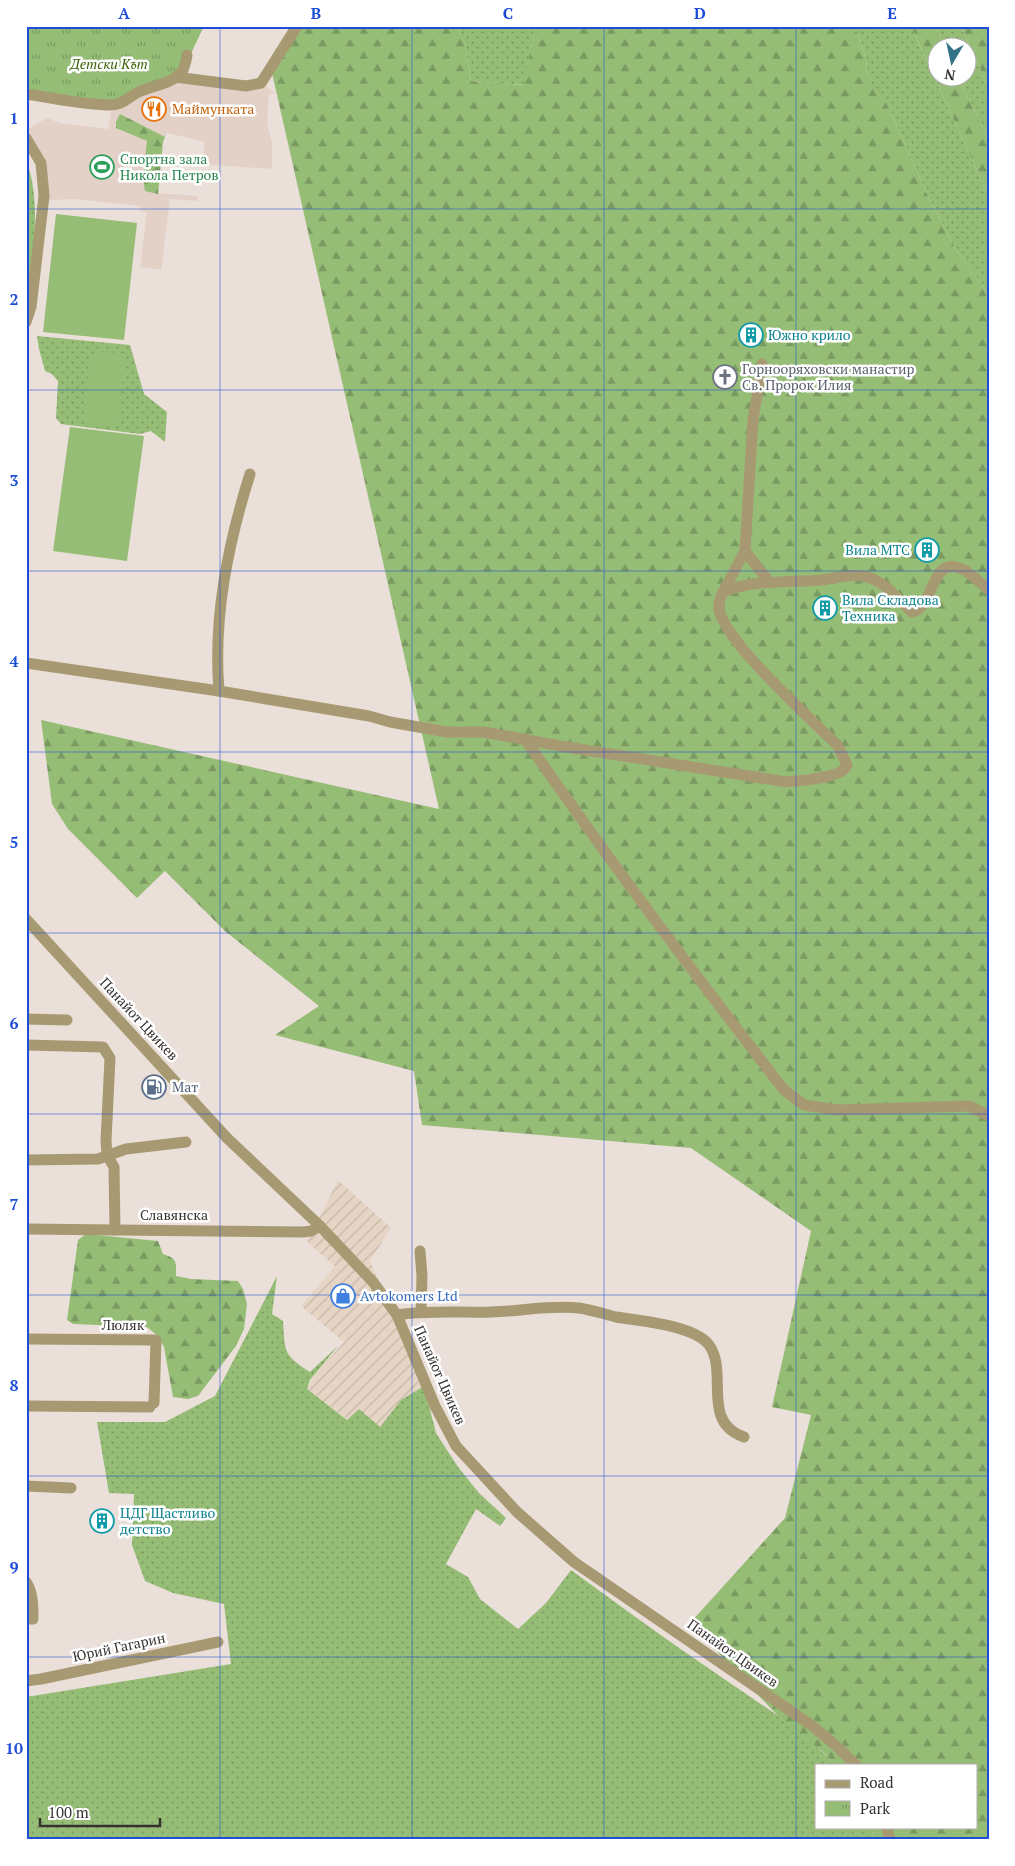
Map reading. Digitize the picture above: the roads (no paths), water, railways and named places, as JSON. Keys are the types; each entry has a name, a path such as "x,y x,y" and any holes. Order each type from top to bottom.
{"street":[{"path":"175,77 246,86 261,83 297,26"},
{"path":"26,94 112,105 122,104 134,94 180,74 186,64 187,55"},
{"path":"26,138 41,163 44,196 31,307 26,322"},
{"path":"26,663 219,691 369,716 390,722 447,732 484,732 787,782 814,779 841,772 847,765 838,746 775,684 738,642 726,626 720,611 719,602 723,592 746,551 753,420 762,364"},
{"path":"219,691 217,662 224,577 238,511 250,474"},
{"path":"746,551 770,583"},
{"path":"723,592 736,587 822,580 846,575 867,577 881,584 912,612 922,605 938,574 943,569 951,566 965,570 989,590"},
{"path":"525,740 682,958 784,1090 804,1105 837,1110 969,1106 989,1116"},
{"name":"Панайот Цвикев","path":"26,919 227,1138 320,1226 373,1282 397,1315 436,1406 456,1446 517,1512 574,1562 812,1725 855,1764"},
{"path":"26,1019 67,1020"},
{"path":"26,1045 103,1047 110,1058 106,1141 107,1155 114,1167 115,1230"},
{"path":"26,1160 98,1159 126,1148 186,1142"},
{"name":"Славянска","path":"26,1229 303,1232 312,1231 320,1226"},
{"path":"420,1251 422,1276 421,1312"},
{"path":"397,1315 421,1312 472,1313 518,1309 579,1308 678,1328 703,1339 714,1352 717,1362 717,1388 721,1416 732,1432 744,1437"},
{"name":"Люляк","path":"26,1339 156,1340 152,1405 26,1406"},
{"path":"26,1486 71,1488"},
{"path":"26,1582 29,1586 33,1603 33,1619 26,1619"},
{"name":"Юрий Гагарин","path":"26,1681 50,1678 218,1642"}],"place":[{"name":"Маймунката","path":"154,109"},
{"name":"Спортна зала Никола Петров","path":"102,167"},
{"name":"Южно крило","path":"751,335"},
{"name":"Горнооряховски манастир Св. Пророк Илия","path":"725,377"},
{"name":"Вила МТС","path":"927,550"},
{"name":"Вила Складова Техника","path":"825,608"},
{"name":"Мат","path":"154,1087"},
{"name":"Avtokomers Ltd","path":"343,1296"},
{"name":"ЦДГ Щастливо детство","path":"102,1521"}],"park label":[{"name":"Детски Кът","path":"109,64"}]}
